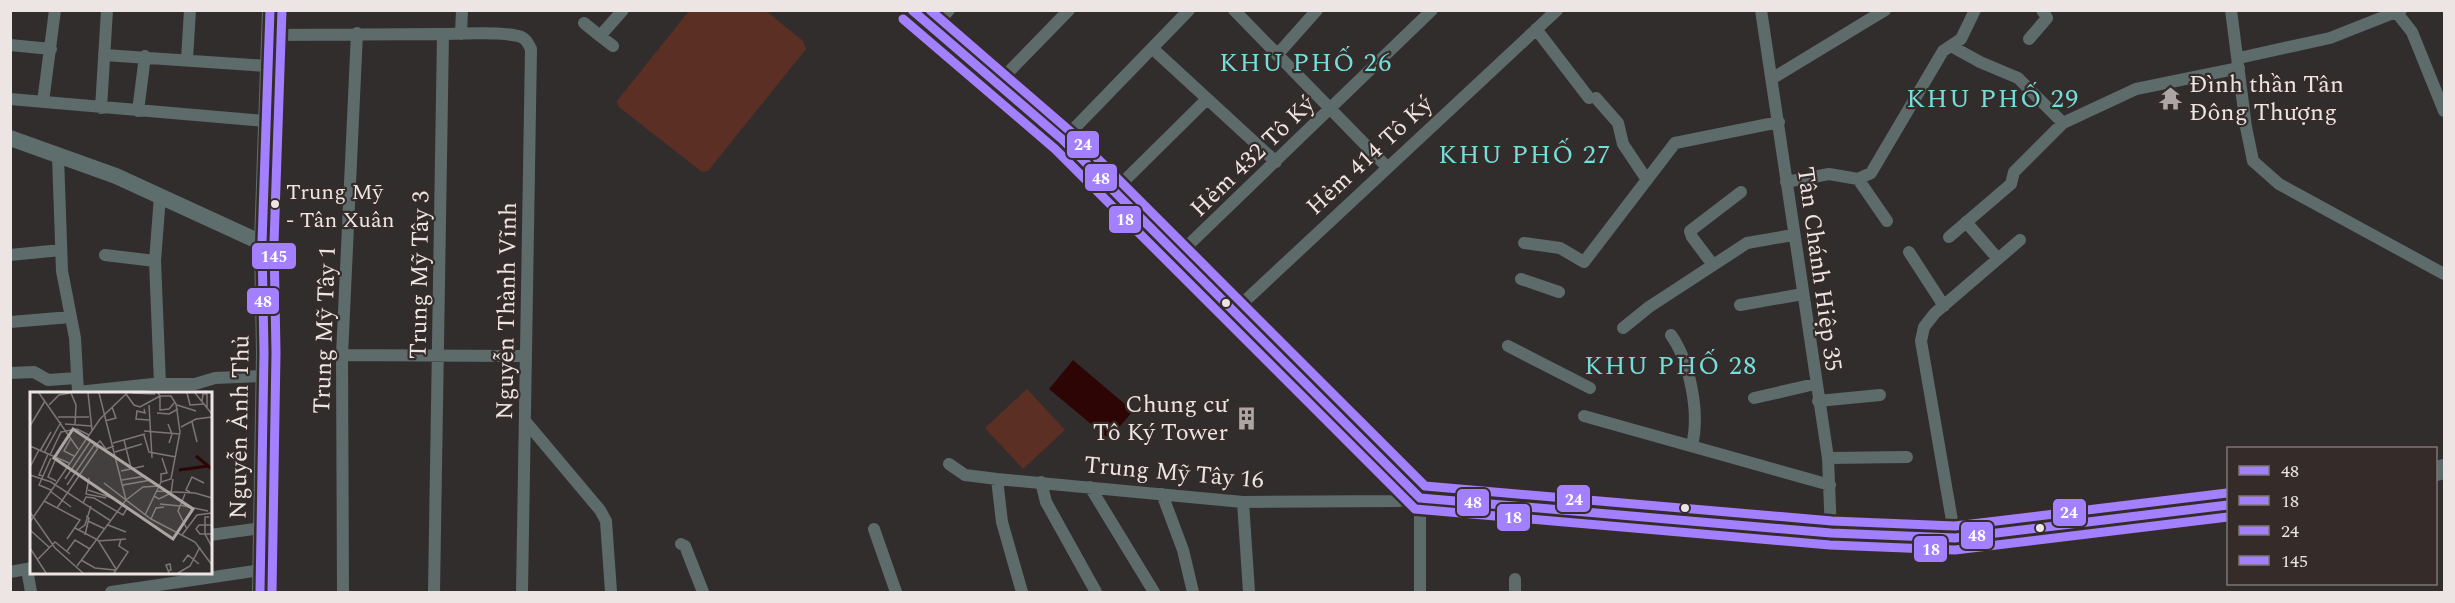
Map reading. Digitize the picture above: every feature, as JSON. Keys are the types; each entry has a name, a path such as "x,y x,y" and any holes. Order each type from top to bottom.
{"main road":[{"name":"Nguyễn Ảnh Thủ","path":"260,592 264,376 262,243 270,10"},
{"path":"911,10 1063,140 1178,255 1232,313 1420,498 1831,533 1955,538 2227,504"},
{"path":"10,138 116,176 262,243"}],"street":[{"path":"44,102 55,10"},
{"path":"101,108 107,10"},
{"path":"187,59 190,10"},
{"path":"269,34 461,34 462,10"},
{"path":"600,36 623,10"},
{"path":"932,29 949,10"},
{"path":"997,84 1069,10"},
{"path":"1233,10 1387,167"},
{"path":"1276,55 1317,10"},
{"name":"Hẻm 432 Tô Ký","path":"1178,255 1330,111 1432,10"},
{"name":"Hẻm 414 Tô Ký","path":"1232,313 1557,10"},
{"name":"Tân Chánh Hiệp 35","path":"1761,10 1773,78 1815,384 1828,458 1831,533"},
{"path":"1773,78 1885,10"},
{"path":"1786,182 1829,174 1858,179 1865,177 1876,167 1943,51 1961,39 1975,10"},
{"path":"2029,39 2047,18 2042,10"},
{"path":"2231,10 2246,127 2253,161 2279,184 2445,274"},
{"path":"1063,140 1189,11"},
{"path":"1949,237 2011,184 2014,172 2063,123 2136,89 2330,38 2396,12 2412,32 2445,111"},
{"path":"584,23 613,46"},
{"path":"1536,28 1593,98 1618,123 1623,144 1647,180"},
{"name":"Trung Mỹ Tây 1","path":"343,592 342,355 357,33"},
{"name":"Trung Mỹ Tây 3","path":"434,592 443,34"},
{"name":"Nguyễn Thành Vĩnh","path":"461,34 519,36 527,41 531,49 522,592"},
{"path":"10,45 51,50"},
{"path":"1951,46 1980,62 2018,78 2063,123"},
{"path":"1152,48 1276,162"},
{"path":"104,55 267,66"},
{"path":"138,111 145,56"},
{"path":"10,99 265,121"},
{"path":"1114,191 1207,99"},
{"path":"1524,243 1560,248 1584,262 1672,146 1679,141 1779,122"},
{"path":"58,156 62,271 71,317 77,378 76,392 160,384 191,384 211,378 264,376"},
{"path":"1858,179 1887,221"},
{"path":"1713,264 1690,231 1741,192"},
{"path":"160,196 155,261 160,384"},
{"path":"1966,222 1998,259"},
{"path":"1623,328 1713,264 1747,243 1793,236"},
{"path":"1955,538 1921,341 1929,320 2020,240"},
{"path":"10,255 61,250"},
{"path":"1909,252 1944,306"},
{"path":"105,255 155,261"},
{"path":"1521,279 1559,292"},
{"path":"1740,305 1803,294"},
{"path":"10,322 71,317"},
{"path":"1671,335 1683,355 1696,414 1692,445"},
{"path":"1508,346 1590,388"},
{"path":"342,355 525,356"},
{"path":"10,374 34,372 48,380 77,378"},
{"path":"1754,398 1815,384"},
{"path":"1818,400 1880,395"},
{"path":"1584,416 1830,485"},
{"path":"526,422 600,510 606,521 611,592"},
{"path":"1828,458 1907,457"},
{"name":"Trung Mỹ Tây 16","path":"949,464 966,475 1243,502 1398,501 1420,498"},
{"path":"997,479 1002,522 1022,592"},
{"path":"1041,483 1046,502 1096,592"},
{"path":"1090,487 1154,592"},
{"path":"1162,494 1184,550 1193,592"},
{"path":"1420,498 1420,592"},
{"path":"1243,502 1249,592"},
{"path":"212,535 262,528"},
{"path":"874,529 896,592"},
{"path":"681,543 685,546 703,592"},
{"path":"10,572 29,569 31,592"},
{"path":"111,592 261,570"},
{"path":"1515,579 1515,592"}],"shaded area":[{"path":"689,11 766,11 803,41 806,49 708,171 702,172 619,107 617,101"},
{"path":"1073,360 1133,411 1109,439 1049,389"},
{"path":"1027,389 1065,430 1023,469 985,428"}],"transit line":[{"name":"48","path":"260,592 264,353 262,243 270,10"},
{"name":"145","path":"272,592 276,353 274,243 282,10"},
{"name":"48","path":"912,10 1063,140 1420,498 1831,533 1955,538 2227,505"},
{"name":"24","path":"930,10 1071,132 1425,486 1832,521 1955,526 2227,493"},
{"name":"18","path":"903,19 1055,149 1415,509 1830,545 1955,550 2227,517"}],"place":[{"name":"Đình thần Tân Đông Thượng","path":"2171,98"},
{"name":"Trung Mỹ - Tân Xuân","path":"275,204"},
{"name":"Chung cư Tô Ký Tower","path":"1246,418"}],"district":[{"name":"KHU PHỐ 26","path":"1306,62"},
{"name":"KHU PHỐ 29","path":"1993,98"},
{"name":"KHU PHỐ 27","path":"1525,154"},
{"name":"KHU PHỐ 28","path":"1671,365"}]}
